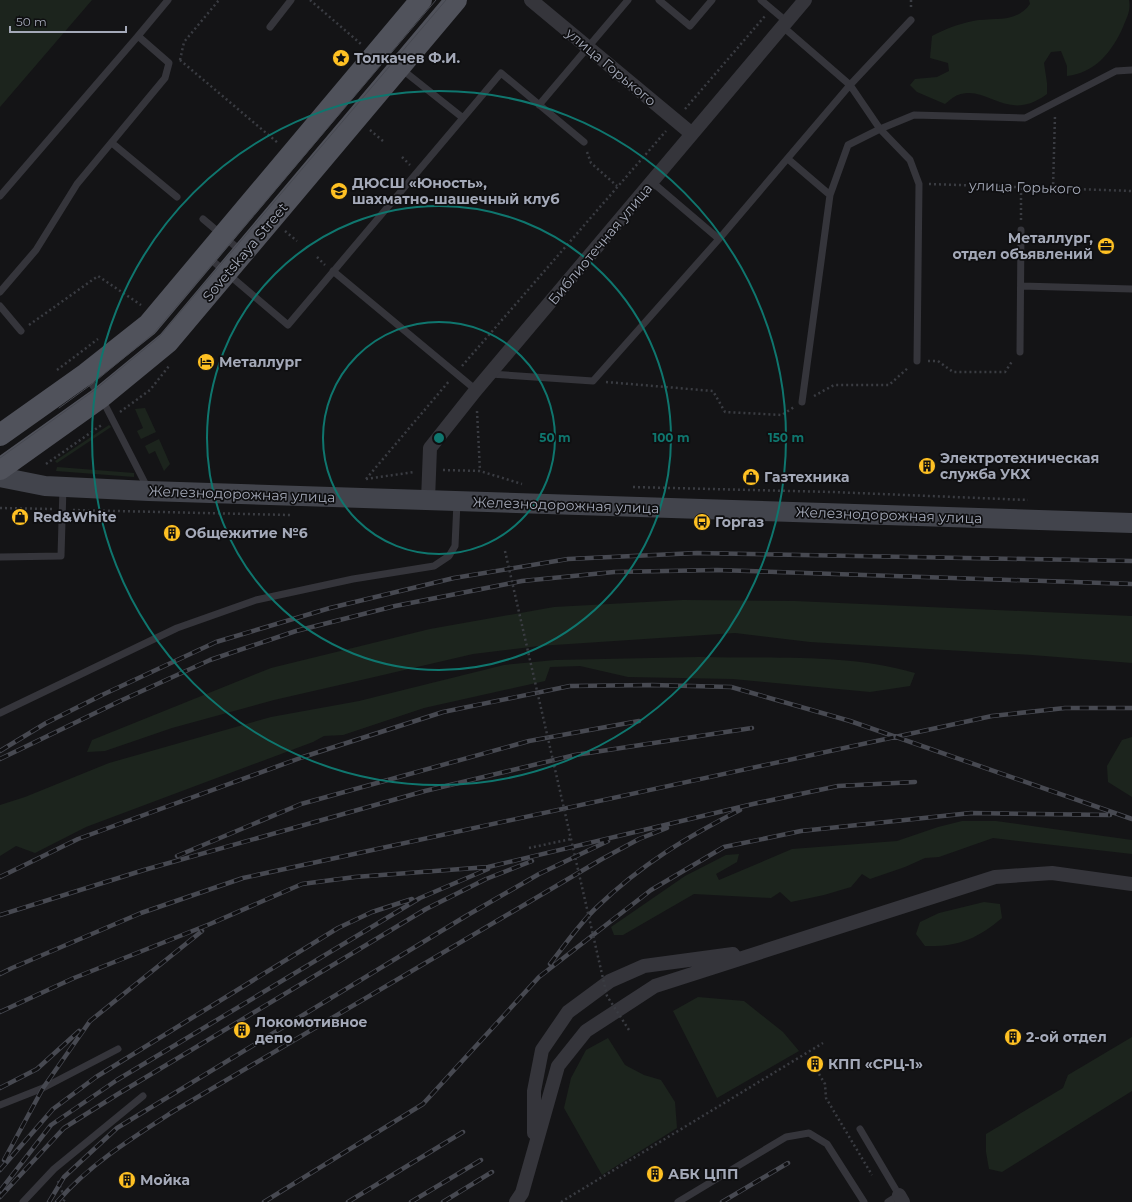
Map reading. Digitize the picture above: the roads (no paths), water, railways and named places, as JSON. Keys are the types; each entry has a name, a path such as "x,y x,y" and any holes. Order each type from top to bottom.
{"main road":[{"name":"Sovetskaya Street","path":"0,435 86,374 148,325 223,236 370,48 421,0"},
{"name":"Sovetskaya Street","path":"0,469 101,397 168,342 456,0"},
{"name":"Железнодорожная улица","path":"0,477 45,486 149,491 1132,523"}],"street":[{"name":"улица Горького","path":"531,0 692,134"},
{"name":"Библиотечная улица","path":"428,500 430,448 476,390 805,0"},
{"path":"516,1202 522,1193 558,1066 586,1031 655,986 995,877 1052,873 1132,884"},
{"path":"534,1148 534,1091 542,1050 568,1012 610,981 644,966 766,950"}],"lane":[{"path":"0,196 168,0"},
{"path":"270,26 291,0"},
{"path":"539,105 628,0"},
{"path":"659,0 690,26 712,0"},
{"path":"761,0 771,8 784,24 850,85 880,128 910,160 919,184 917,361"},
{"path":"490,374 593,381 719,239 850,85 911,20"},
{"path":"0,292 36,250 78,184 165,78 169,63 138,36"},
{"path":"370,48 400,67 463,118"},
{"path":"802,402 830,195 848,145 880,128 914,115 1025,118 1116,71 1132,70"},
{"path":"206,255 288,325 501,73 584,142"},
{"path":"112,143 177,197"},
{"path":"788,159 830,195"},
{"path":"652,182 719,239"},
{"path":"203,219 244,253"},
{"path":"1020,352 1021,230"},
{"path":"333,271 476,390"},
{"path":"1021,286 1132,289"},
{"path":"0,306 21,331"},
{"path":"86,374 101,397 149,491"},
{"path":"0,557 61,556 62,487"},
{"path":"0,713 177,628 256,600 353,578 434,566 449,556 455,546 457,501"},
{"path":"0,1105 43,1088 118,1049"},
{"path":"23,1202 54,1169 143,1096"},
{"path":"860,1129 897,1200"},
{"path":"678,1202 786,1137 809,1133 827,1144 864,1202"}],"tram line":[{"path":"59,408 92,384 154,333 436,0"},
{"path":"0,458 96,389 159,337 446,0"}],"railway":[{"path":"0,751 46,723 216,642 330,608 454,578 568,559 697,553 1132,561"},
{"path":"0,759 120,701 210,660 296,631 395,606 522,581 614,572 717,570 1132,584"},
{"path":"0,877 78,839 303,757 443,712 570,686 652,685 731,687 850,721 1132,819"},
{"path":"0,974 141,913 243,878 992,716 1065,708 1132,708"},
{"path":"177,856 301,804 529,741 639,721"},
{"path":"0,915 144,870 425,791 575,755 752,728"},
{"path":"0,1012 74,978 210,924 302,884 355,877 488,867 753,804 838,786 915,782"},
{"path":"550,964 578,927 590,914 631,878 682,842 740,810"},
{"path":"264,1202 423,1104 539,977 651,890 724,847 801,831 971,813 1110,815"},
{"path":"57,1202 83,1176 112,1152 174,1111 602,859 639,839 667,828"},
{"path":"49,1202 64,1177 117,1128 466,916 539,874 608,841"},
{"path":"0,1197 64,1128 426,909 486,879 532,861"},
{"path":"0,1191 51,1125 117,1080 420,898 488,869"},
{"path":"0,1170 53,1109 96,1077 338,928 372,912 412,899"},
{"path":"4,1160 43,1088 90,1021 202,931"},
{"path":"0,1088 37,1069 79,1031"},
{"path":"348,1202 463,1132"},
{"path":"411,1202 481,1160"},
{"path":"722,1202 788,1163"},
{"path":"443,1202 492,1172"}],"place":[{"name":"Толкачев Ф.И.","path":"341,58"},
{"name":"ДЮСШ «Юность», шахматно-шашечный клуб","path":"339,191"},
{"name":"Металлург, отдел объявлений","path":"1106,246"},
{"name":"Металлург","path":"206,362"},
{"name":"Электротехническая служба УКХ","path":"927,466"},
{"name":"Газтехника","path":"751,477"},
{"name":"Red&White","path":"20,517"},
{"name":"Горгаз","path":"702,522"},
{"name":"Общежитие №6","path":"172,533"},
{"name":"Локомотивное депо","path":"242,1030"},
{"name":"2-ой отдел","path":"1013,1037"},
{"name":"КПП «СРЦ-1»","path":"815,1064"},
{"name":"АБК ЦПП","path":"655,1174"},
{"name":"Мойка","path":"127,1180"}]}
